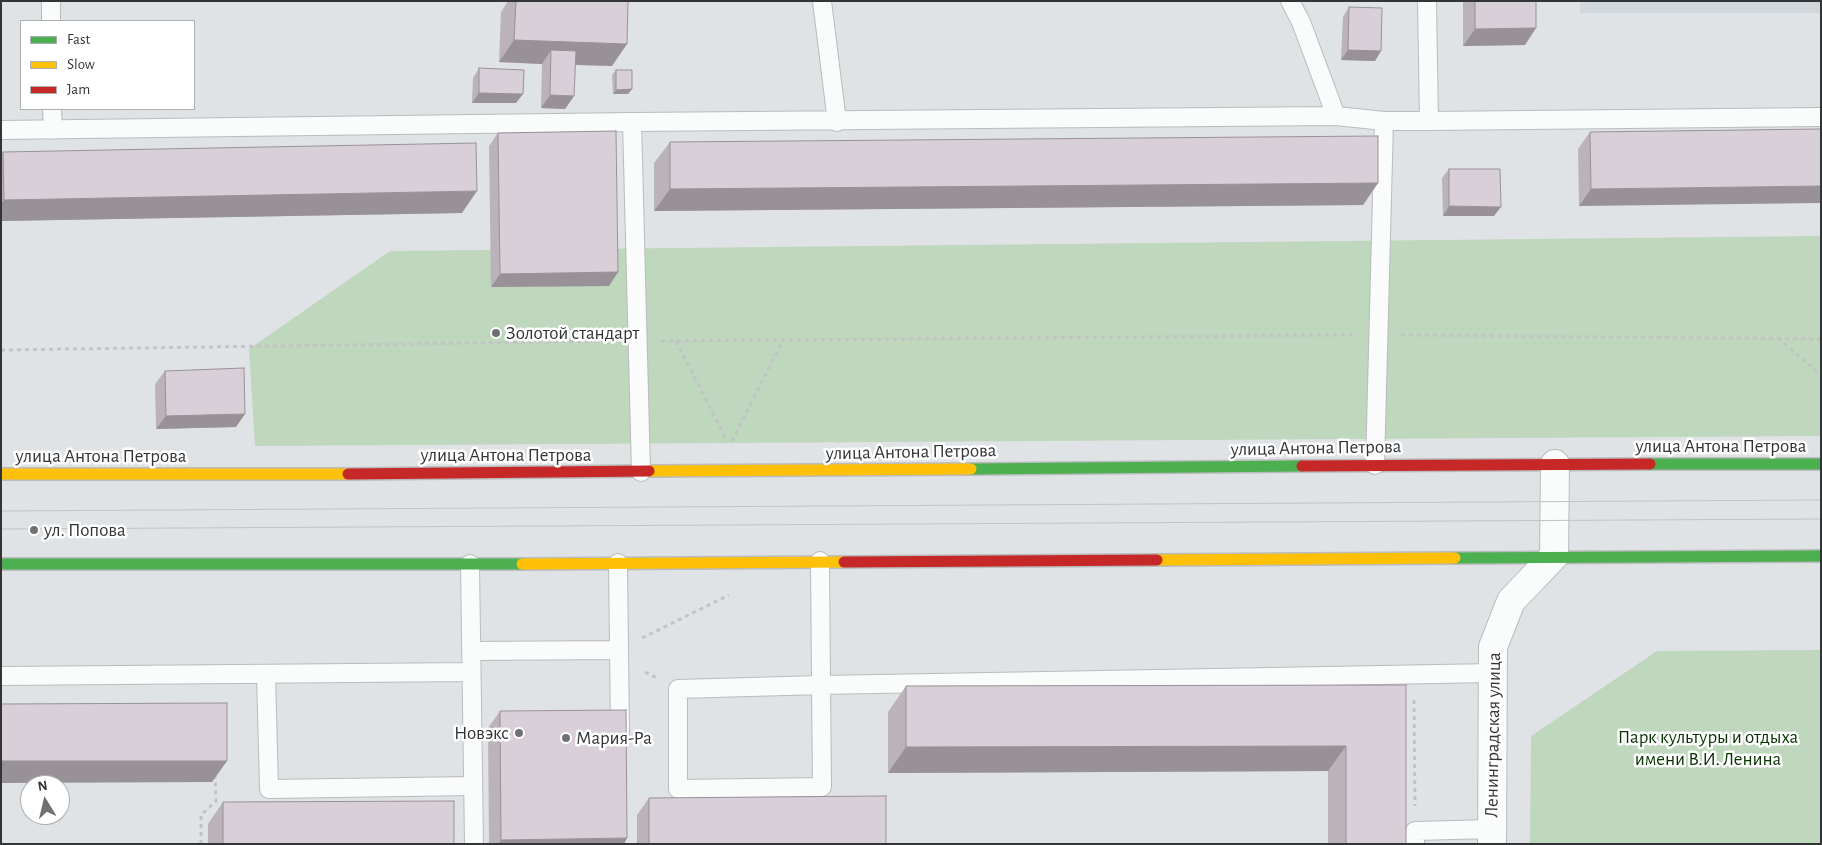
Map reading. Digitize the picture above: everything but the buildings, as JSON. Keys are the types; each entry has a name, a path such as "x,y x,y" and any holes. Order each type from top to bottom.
{"main road":[{"name":"улица Антона Петрова","path":"1,474 641,472 1555,464 1821,464"},
{"path":"1,564 470,564 1554,556 1821,556"}],"street":[{"path":"1554,556 1555,464"},
{"name":"Ленинградская улица","path":"1492,837 1494,647 1511,601 1554,556"}],"lane":[{"path":"50,1 51,20"},
{"path":"822,1 837,122"},
{"path":"1290,1 1301,22 1336,116"},
{"path":"1426,1 1429,121"},
{"path":"52,110 53,130"},
{"path":"1,130 1336,116 1384,121 1821,118"},
{"path":"1374,466 1384,121"},
{"path":"632,122 641,472"},
{"path":"820,561 821,685 822,787 678,789 678,689 821,685 1493,673"},
{"path":"618,563 621,747"},
{"path":"470,564 474,844"},
{"path":"471,651 619,654"},
{"path":"1,676 471,672"},
{"path":"266,674 269,789 473,786"},
{"path":"1415,837 1492,837"}],"path":[{"path":"1,350 638,341 1377,335 1821,339"},
{"path":"1778,338 1821,375"},
{"path":"676,341 730,446 783,340"},
{"path":"619,654 729,595"},
{"path":"619,654 678,689"},
{"path":"1414,674 1415,837"},
{"path":"201,844 201,815 216,801 215,772"}],"shaded area":[{"path":"1580,1 1821,1 1821,13 1580,13"}],"green space":[{"path":"1821,236 1821,436 255,446 249,349 390,251"},
{"name":"Парк культуры и отдыха имени В.И. Ленина","path":"1821,650 1821,844 1530,844 1531,736 1657,651"}],"tram line":[{"path":"1,511 1821,500"},
{"path":"1,529 1821,519"}],"traffic: fast":[{"path":"1650,464 1821,464"},
{"path":"971,469 1302,466"},
{"path":"1455,558 1821,556"},
{"path":"1,564 522,564"}],"traffic: slow":[{"path":"649,471 971,469"},
{"path":"1,474 348,474"},
{"path":"1157,560 1455,558"},
{"path":"522,564 844,562"}],"traffic: jam":[{"path":"1302,466 1650,464"},
{"path":"348,474 649,471"},
{"path":"844,562 1157,560"}],"place":[{"name":"Золотой стандарт","path":"496,333"},
{"name":"ул. Попова","path":"34,530"},
{"name":"Новэкс","path":"519,733"},
{"name":"Мария-Ра","path":"566,738"}]}
